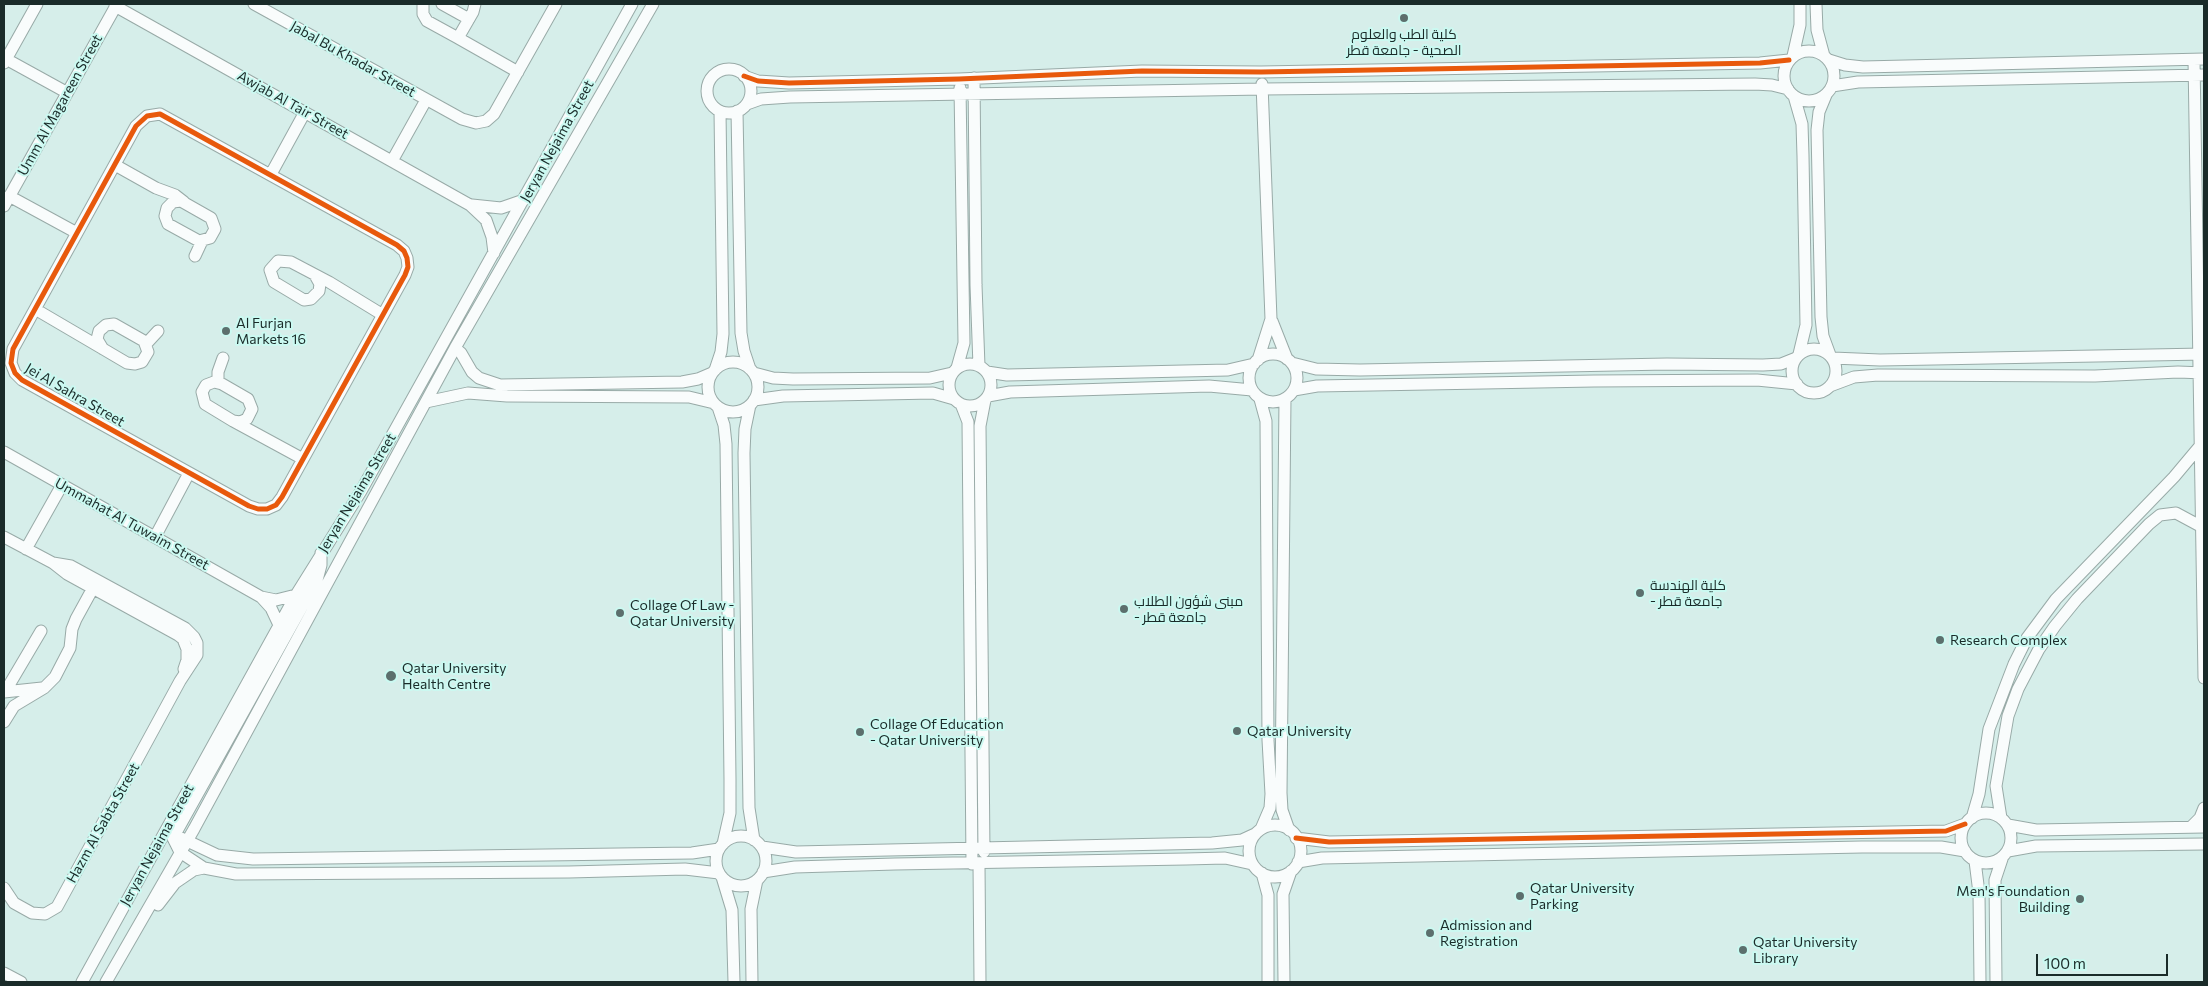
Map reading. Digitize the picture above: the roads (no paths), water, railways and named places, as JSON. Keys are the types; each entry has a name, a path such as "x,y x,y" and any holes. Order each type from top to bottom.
{"street":[{"path":"37,4 5,61 66,92"},
{"name":"Jabal Bu Khadar Street","path":"254,4 466,122 481,122 494,114 556,4"},
{"path":"423,4 422,14 426,20 518,72"},
{"path":"442,4 469,19"},
{"path":"458,38 475,4"},
{"name":"Jeryan Nejaima Street","path":"82,982 279,625 321,553 352,507 632,4"},
{"name":"Jeryan Nejaima Street","path":"106,982 187,840 455,348 653,4"},
{"path":"1800,4 1800,30 1784,76 1802,124 1803,156 1806,325 1792,371 1797,384 1806,391 1815,393 1824,391 1830,386 1835,379 1837,370 1823,336 1821,317 1817,130 1819,112 1829,91 1834,70 1826,58 1817,30 1816,4"},
{"name":"Awjab Al Tair Street","path":"116,5 470,204 486,220 492,237 494,254"},
{"name":"Umm Al Magareen Street","path":"7,201 116,5"},
{"path":"2199,75 1858,82 1829,91 1810,101 1772,85 1755,84 1432,87 775,98 761,99 747,104 737,111 728,112 720,111 711,102 708,95 708,86 711,78 721,71 729,69 758,81 789,82 974,78 1142,71 1261,72 1760,63 1791,58 1808,50 1845,65 1862,66 2199,60 2202,354 2200,446 2204,678"},
{"path":"1432,87 1429,80 1435,68"},
{"path":"1260,399 1272,402 1285,399 1294,390 1297,379 1271,319 1261,72"},
{"path":"744,76 750,89 747,104"},
{"path":"959,78 964,343 949,386 968,422 971,847 978,864"},
{"path":"974,78 976,285 983,369 991,381 980,426 984,846 978,864 980,982"},
{"name":"Jabal Bu Khadar Street","path":"392,160 426,100"},
{"path":"720,111 723,334 721,352 708,389 724,425 726,444 730,787 729,824 716,858 732,910 734,982"},
{"path":"737,111 741,332 744,351 758,385 745,429 744,452 749,808 758,844 766,862 760,876 752,908 752,982"},
{"path":"271,174 305,112"},
{"name":"Jei Al Sahra Street","path":"156,114 169,118 271,174 397,245 404,251 407,258 407,271 279,501 272,507 262,510 253,508 18,377 12,368 11,353 114,165 139,122 147,116 156,114"},
{"path":"114,165 156,188 169,192 208,216 214,221 214,232 210,238 202,241 195,240 168,224 165,216 167,208 165,199 156,188"},
{"path":"960,200 975,199"},
{"name":"Awjab Al Tair Street","path":"470,204 501,208 524,200"},
{"path":"7,201 77,233"},
{"path":"167,208 177,201 185,203"},
{"path":"196,256 202,241"},
{"path":"341,291 326,291 312,299 300,298 274,282 270,270 278,261 287,260 383,315"},
{"path":"315,275 320,284 318,294"},
{"path":"963,286 976,285"},
{"path":"35,309 128,363 135,364 145,359 148,352 146,344 141,339 114,324 106,325 99,331 79,334"},
{"path":"1271,319 1249,377 1252,390 1260,399 1266,421 1276,808 1293,834 1300,850 1284,888 1284,982"},
{"path":"99,331 98,342 103,349"},
{"path":"146,344 158,331"},
{"path":"455,348 472,372 479,378 493,384 682,382 698,379 724,364 735,362 752,371 773,378 793,379 930,378 955,371 970,364 1007,375 1228,370 1256,362 1269,355 1316,369 1667,364 1772,365 1798,356 1807,349 1817,348 1831,356 1880,360 2202,354"},
{"path":"218,382 218,372 223,358"},
{"path":"1481,382 1479,373 1482,367"},
{"path":"1439,368 1439,384"},
{"path":"1830,386 1854,377 1878,376 2095,376 2178,372 2202,373"},
{"path":"1294,390 1316,386 1481,382 1757,380 1797,384"},
{"path":"260,435 253,422 252,406 248,399 218,382 206,385 202,392 203,401 208,407 303,459"},
{"path":"619,383 620,397"},
{"path":"589,384 590,397"},
{"path":"426,402 468,393 507,396 689,397 732,412 742,410 752,403 784,396 933,393 976,405 986,398 1010,392 1209,386 1252,390"},
{"path":"1252,864 1249,849 1258,832 1276,808 1285,399"},
{"path":"233,421 244,421 251,413"},
{"path":"2200,446 2174,477 2056,599 2027,638 2014,664 1989,729 1979,794 1961,840 1965,851 1975,861 1986,864 2005,855 2036,846 2204,844"},
{"name":"Ummahat Al Tuwaim Street","path":"4,452 261,597 276,600 296,595"},
{"path":"155,537 189,473"},
{"path":"26,549 62,485"},
{"path":"1996,982 1995,886 2012,838 2004,822 1996,786 2008,716 2018,689 2039,649 2055,626 2077,599 2149,524 2160,515 2176,513 2202,527"},
{"name":"Hazm Al Sabta Street","path":"4,537 53,563 67,574 93,588 112,593"},
{"path":"157,846 173,838 317,580 321,570 321,553"},
{"name":"Hazm Al Sabta Street","path":"4,888 14,902 32,913 45,914 57,907 180,680 196,655 197,642 186,635 174,632 71,566 53,563"},
{"path":"4,722 10,711 19,702 44,688 55,677 69,652 74,624 93,588"},
{"name":"Ummahat Al Tuwaim Street","path":"261,597 271,608 279,625"},
{"path":"4,692 41,631"},
{"path":"969,634 982,634"},
{"path":"4,692 44,688"},
{"path":"970,723 982,725"},
{"path":"2192,828 2200,818 2204,808"},
{"path":"173,838 187,840 209,852 235,858 699,853 721,846 738,836 758,844 796,852 984,846 1225,842 1242,840 1275,826 1319,842 1946,831 1986,813 2004,822 2036,830 2204,827"},
{"path":"173,817 173,838 180,852 204,868 227,873 254,875 352,872 690,869 721,875 736,885 747,885 760,876 795,868 1225,858 1252,864 1262,873 1277,877 1294,867 1322,858 1862,847 1941,847 1965,851"},
{"path":"632,854 633,870"},
{"path":"352,856 352,872"},
{"path":"1975,861 1979,893 1980,982"},
{"path":"125,949 138,940 167,891 188,874 204,868"},
{"path":"1262,873 1268,894 1268,982"},
{"path":"1268,914 1283,914"},
{"path":"4,973 21,982"}],"place":[{"name":"كلية الطب والعلوم الصحية - جامعة قطر","path":"1404,18"},
{"name":"Al Furjan Markets 16","path":"226,331"},
{"name":"كلية الهندسة - جامعة قطر","path":"1640,593"},
{"name":"مبنى شؤون الطلاب - جامعة قطر","path":"1124,609"},
{"name":"Collage Of Law - Qatar University","path":"620,613"},
{"name":"Research Complex","path":"1940,640"},
{"name":"Qatar University Health Centre","path":"391,676"},
{"name":"Qatar University","path":"1237,731"},
{"name":"Collage Of Education - Qatar University","path":"860,732"},
{"name":"Qatar University Parking","path":"1520,896"},
{"name":"Men's Foundation Building","path":"2080,899"},
{"name":"Admission and Registration","path":"1430,933"},
{"name":"Qatar University Library","path":"1743,950"}]}
